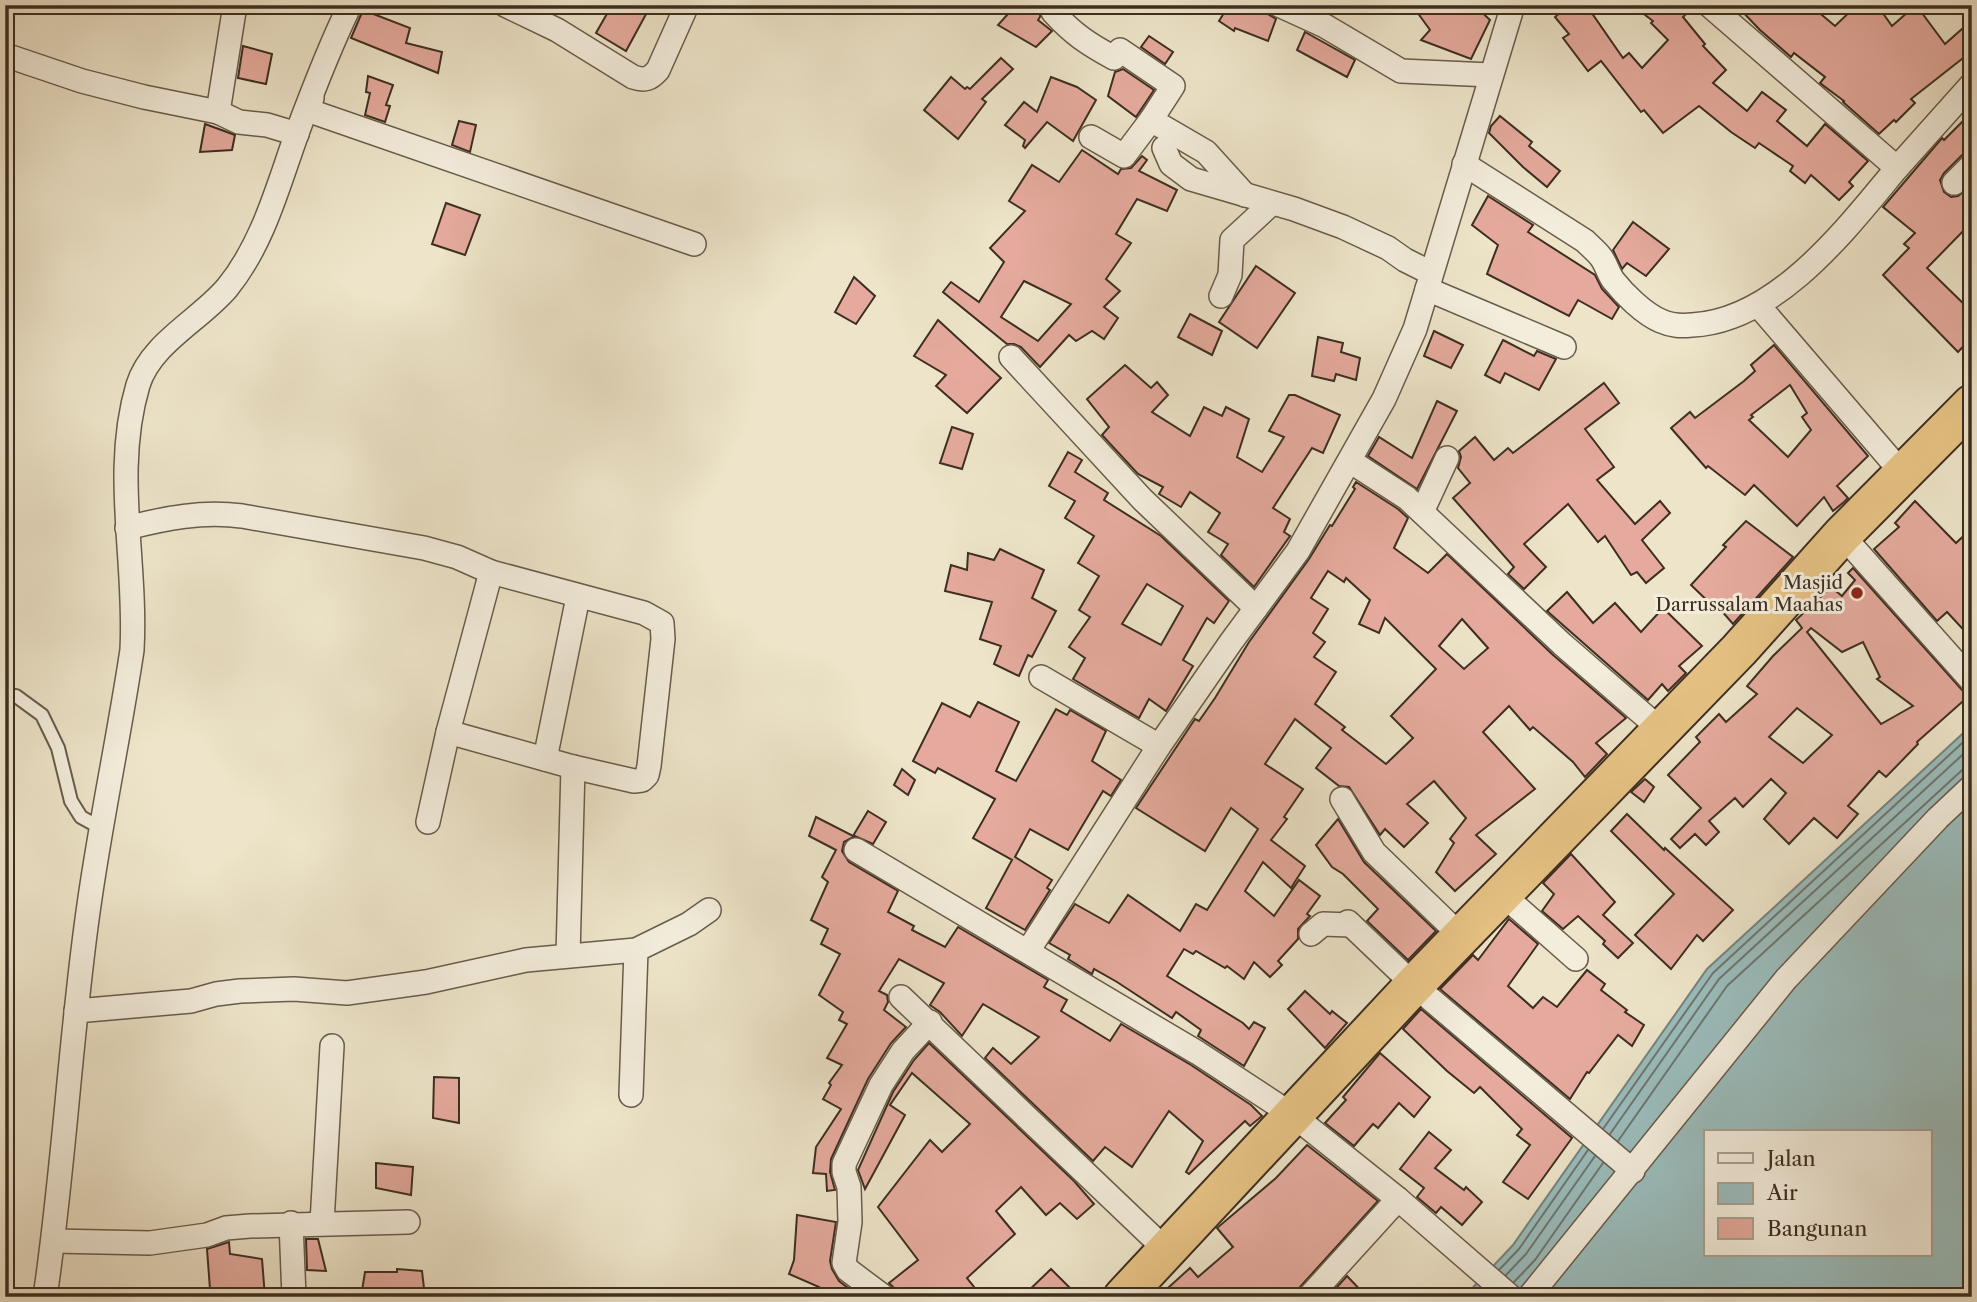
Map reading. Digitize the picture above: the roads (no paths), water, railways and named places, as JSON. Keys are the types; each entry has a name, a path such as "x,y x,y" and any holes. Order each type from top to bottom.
{"highway":[{"path":"1123,1297 1413,985 1739,650 1842,536 1903,474 1966,422"}],"street":[{"path":"218,112 234,5"},
{"path":"44,1297 53,1241 76,1011 101,828 132,650 134,618 125,470 133,405 146,367 226,289 251,251 306,110 351,5"},
{"path":"505,5 557,30 633,77 643,80 652,78 658,70 687,5"},
{"path":"1279,5 1325,26 1401,71 1492,75"},
{"path":"1028,951 1159,746 1298,551 1350,461 1401,364 1415,329 1513,5"},
{"path":"1709,5 1897,167"},
{"path":"1053,12 1083,42 1114,58 1120,50 1172,86 1124,156 1091,137"},
{"path":"5,55 82,81 218,112 239,122 267,125 297,134"},
{"path":"1464,164 1585,242 1602,257 1613,280 1640,307 1659,321 1676,326 1712,324 1737,317 1758,305 1819,257 1972,84"},
{"path":"306,110 694,244"},
{"path":"1151,120 1206,152 1245,195"},
{"path":"1164,148 1171,164 1191,179 1343,227 1388,248 1429,281 1564,347"},
{"path":"1954,183 1972,165"},
{"path":"1221,296 1230,275 1232,240 1272,203"},
{"path":"1758,305 1903,474"},
{"path":"1019,365 1142,499 1256,608"},
{"path":"1422,512 1447,458"},
{"path":"1350,461 1407,498 1562,643 1660,729"},
{"path":"127,528 175,517 218,513 424,548 457,557 491,572 644,613 656,618 664,628 647,775 642,780 635,781 573,767 447,732"},
{"path":"1842,536 1972,681"},
{"path":"428,822 447,732 491,572"},
{"path":"545,759 578,597"},
{"path":"1041,677 1159,746"},
{"path":"568,955 573,767"},
{"path":"1529,1297 1786,979 1972,786"},
{"path":"1342,799 1374,852 1461,935"},
{"path":"856,850 1198,1053 1294,1116 1398,1199 1511,1297"},
{"path":"1501,893 1576,959"},
{"path":"76,1011 191,1001 240,991 294,989 347,993 394,987 526,960 636,950 690,924 709,910"},
{"path":"1311,934 1323,924 1350,923 1413,985 1633,1171"},
{"path":"631,1095 636,950"},
{"path":"901,997 1167,1251"},
{"path":"884,1297 848,1270 844,1263 850,1222 849,1187 844,1164 881,1085 903,1051 930,1022"},
{"path":"322,1223 332,1045"},
{"path":"1309,1297 1398,1199"},
{"path":"53,1241 150,1243 206,1235 226,1228 291,1223 408,1222"},
{"path":"291,1223 294,1297"}],"lane":[{"path":"16,696 42,715 58,748 71,801 81,817 101,828"}],"water":[{"path":"1972,725 1972,1297 1464,1297 1513,1245 1707,969"}],"place":[{"name":"Masjid Darrussalam Maahas","path":"1857,593"}]}
